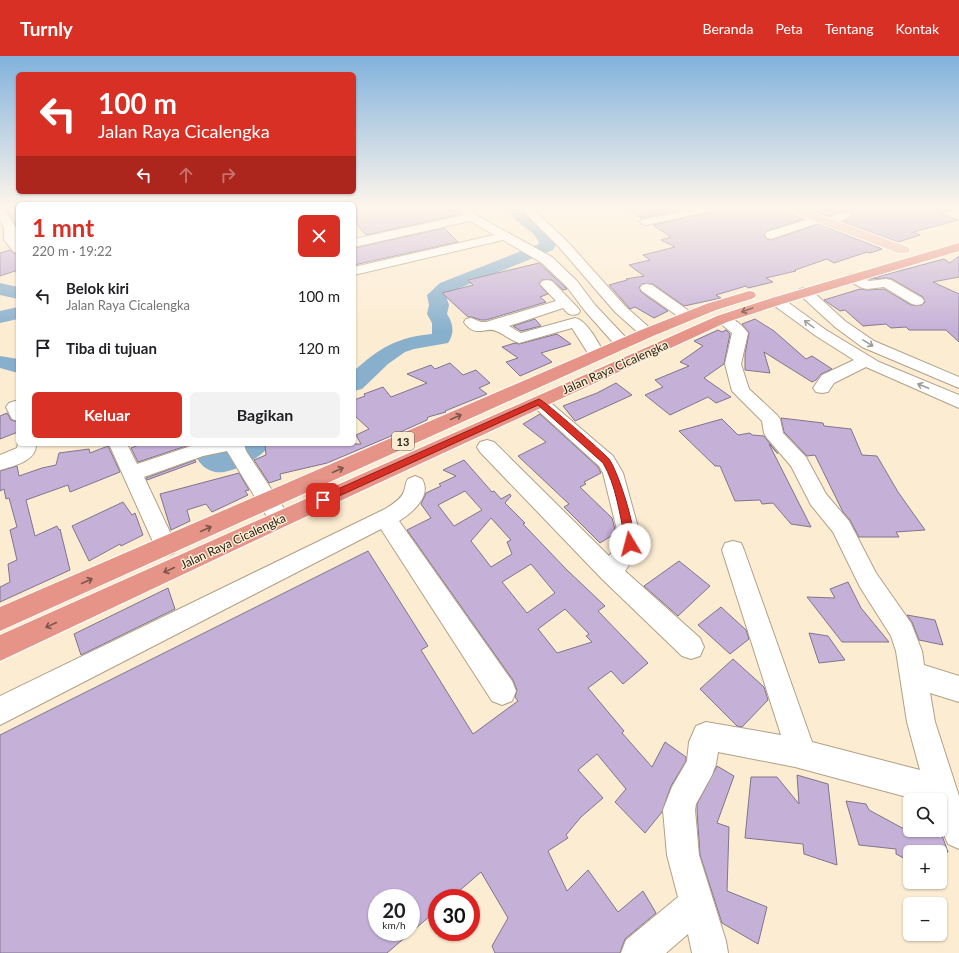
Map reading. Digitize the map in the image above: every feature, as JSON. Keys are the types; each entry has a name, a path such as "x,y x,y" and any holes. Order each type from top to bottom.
{"highway":[{"name":"Jalan Raya Cicalengka","path":"881,257 902,250 915,249"},
{"name":"Jalan Raya Cicalengka","path":"0,619 687,316 711,307 808,285 854,278 946,249"},
{"name":"Jalan Raya Cicalengka","path":"0,648 539,402 722,320 777,301 808,285"}],"street":[{"path":"356,272 450,249"},
{"path":"528,249 547,260 572,284 590,308 623,344"},
{"path":"566,249 620,309 647,333"},
{"path":"854,278 867,285 886,283 917,301"},
{"path":"495,324 519,338 578,321 578,318 547,284"},
{"path":"808,285 840,324 868,344 959,383"},
{"path":"647,288 687,316"},
{"path":"777,301 866,361 959,402"},
{"path":"471,322 475,326 481,327 565,303"},
{"path":"722,320 737,329 740,334 733,364 741,391 769,417 776,438 799,462 818,499 844,531 868,580 902,631 909,651 921,722 941,791 959,833"},
{"path":"575,322 590,342 597,355"},
{"path":"840,324 858,324"},
{"path":"822,388 828,379 866,361"},
{"path":"539,402 606,461 613,473 630,538 630,544 626,552 610,572"},
{"path":"0,463 24,453 27,450 27,446"},
{"path":"119,446 166,547"},
{"path":"487,447 610,572 690,647"},
{"path":"132,474 227,449 268,501 280,519"},
{"path":"0,711 377,521 385,519 412,498 415,493 415,484"},
{"path":"385,519 502,691"},
{"path":"733,550 802,754"},
{"path":"913,674 959,689"},
{"path":"710,953 708,941 683,855 679,810 680,803 696,777 702,762 705,737 737,740 802,754 941,791"},
{"path":"639,953 697,903"}],"building":[{"path":"356,249 427,249 356,265"},
{"path":"668,249 882,249 870,253 867,252 834,263 827,259 795,270 796,271 766,278 773,282 748,288 746,286 716,295 721,298 684,306 653,284 642,284 639,287 641,292 668,311 654,318 635,307 630,309 609,285 627,280 626,279 644,276 629,265 650,260 643,255"},
{"path":"10,250 16,254 16,271 0,276 0,253"},
{"path":"959,256 959,277 933,282 959,294 959,342 946,330 909,330 906,327 891,328 886,324 863,326 845,310 840,311 824,300 860,289 884,289 911,305 922,305 925,302 923,297 892,279 869,279 944,259 950,263"},
{"path":"539,263 567,289 563,290 552,280 542,280 539,284 548,294 540,297 546,302 486,320 481,320 468,317 442,293 473,285 468,280"},
{"path":"535,319 541,326 521,331 513,326"},
{"path":"755,319 774,331 806,359 812,356 832,369 821,374 812,382 764,352 770,373 745,370 745,354 749,333 742,324"},
{"path":"718,330 722,332 726,330 730,334 724,364 704,378 731,397 716,403 708,397 670,415 645,395 663,387 655,380 689,366 680,362 703,346 694,341"},
{"path":"557,334 571,344 541,353 552,362 520,376 506,362 518,358 502,347"},
{"path":"450,363 463,375 476,370 490,383 479,388 487,394 445,411 446,412 428,417 427,420 327,463 280,474 281,479 269,483 254,460 266,455 265,446 356,446 356,444 361,444 356,435 369,429 356,417 356,399 365,396 364,394 383,387 391,397 427,383 407,374 431,365 435,369"},
{"path":"616,383 632,395 575,421 563,406 597,393"},
{"path":"7,413 11,420 16,421 16,433 0,439 0,416"},
{"path":"540,414 598,467 601,473 584,482 586,484 580,487 612,518 616,533 600,543 564,507 569,504 518,456 546,442 523,424"},
{"path":"781,418 823,423 824,426 851,429 862,455 877,456 898,492 925,530 896,532 899,537 859,537 850,520 843,512 815,455 807,456 784,432"},
{"path":"722,419 738,435 750,433 752,435 764,436 778,454 769,444 811,527 791,524 773,503 762,504 760,500 735,501 720,466 715,466 679,431"},
{"path":"108,446 120,472 70,492 68,485 26,500 35,536 57,526 59,530 60,529 70,570 0,602 0,587 10,582 8,564 17,560 10,530 17,527 9,498 6,499 4,489 0,491 0,471 17,466 19,476 56,465 59,453 89,449 90,453"},
{"path":"136,446 186,446 138,462 131,448"},
{"path":"195,460 196,462 147,480 146,478"},
{"path":"464,460 492,492 494,491 501,499 510,494 511,496 505,503 566,569 605,606 598,611 648,663 623,684 611,671 588,688 624,731 622,733 652,767 665,742 686,757 686,761 671,786 662,812 645,833 615,802 626,789 597,754 578,770 603,798 581,817 566,835 568,838 548,851 567,891 588,870 618,912 643,891 656,913 625,939 620,953 495,953 492,946 508,918 481,872 461,889 428,889 428,918 420,925 420,889 368,889 368,941 401,941 387,953 0,953 0,735 368,551 428,646 421,650 473,734 518,701 515,697 517,690 513,680 407,530 431,518 421,504 426,493 441,486 439,484 456,476 443,470","holes":["465,491 482,510 454,526 438,505","491,518 511,540 507,542 512,554 491,567 471,541","531,564 555,593 527,613 502,582","565,609 589,634 586,636 592,642 557,653 538,629"]},
{"path":"239,473 249,490 245,491 248,495 212,512 206,504 187,510 190,521 171,530 160,494"},
{"path":"123,502 132,515 135,513 143,535 121,546 120,544 89,561 72,526"},
{"path":"679,561 710,586 678,616 644,586"},
{"path":"848,582 861,608 889,642 842,642 807,597 835,598 830,589"},
{"path":"168,588 175,609 81,655 74,634"},
{"path":"721,607 746,630 749,639 730,654 698,625"},
{"path":"907,615 935,620 943,645 919,640 912,622"},
{"path":"809,633 828,636 845,660 819,663"},
{"path":"733,659 764,687 768,700 742,727 737,726 700,689"},
{"path":"717,766 734,776 717,823 729,827 727,891 767,907 758,944 722,923 700,855 697,804"},
{"path":"797,775 828,784 837,865 804,854 803,844 745,838 751,777 777,777 799,804"},
{"path":"846,801 866,804 869,810 903,828 903,837 943,837 945,845 903,845 903,858 896,854 896,849 859,845"}],"waterway":[{"path":"356,382 380,360 398,348 413,343 441,339 443,326 437,314 439,305 436,295 446,287 542,249"},
{"path":"0,289 16,293"},
{"path":"0,317 16,313"},
{"path":"0,362 16,366"},
{"path":"211,446 209,457 216,463 235,459 255,446"}],"route":[{"path":"323,500 539,402 606,461 613,473 619,492 630,538 630,544"}]}
